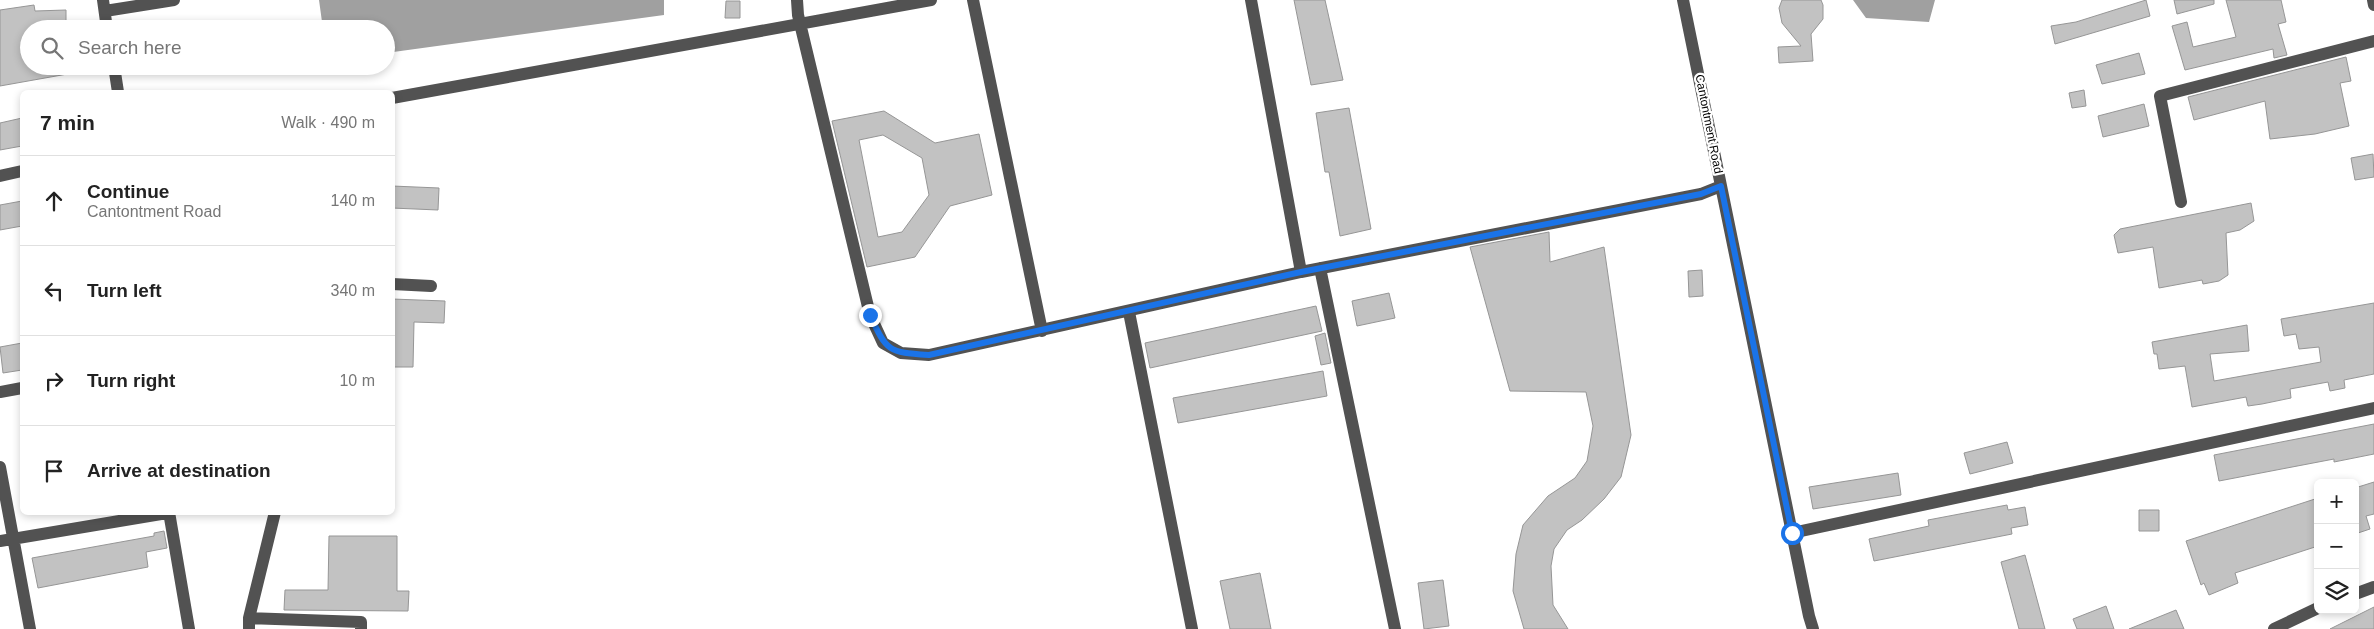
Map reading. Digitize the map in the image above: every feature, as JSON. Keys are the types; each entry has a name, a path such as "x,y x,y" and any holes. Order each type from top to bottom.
{"street":[{"path":"106,20 104,6 174,0"},
{"path":"797,0 798,14 802,23 870,315 883,343 902,353 929,355 1320,268 1701,194 1721,186"},
{"path":"395,97 931,0"},
{"path":"973,0 1042,331"},
{"path":"1252,0 1301,272"},
{"name":"Cantontment Road","path":"1683,0 1808,616 1813,629"},
{"path":"2373,0 2374,5"},
{"path":"2181,202 2160,96 2374,41"},
{"path":"115,75 118,90"},
{"path":"0,176 20,171"},
{"path":"1320,268 1395,629"},
{"path":"395,284 431,286"},
{"path":"1129,312 1192,629"},
{"path":"0,392 20,388"},
{"path":"1792,533 2374,408"},
{"path":"0,467 30,629"},
{"path":"0,541 153,515"},
{"path":"165,515 189,629"},
{"path":"274,515 249,623 361,622 361,629"},
{"path":"2359,592 2374,586"},
{"path":"2274,629 2314,610"}],"shaded area":[{"path":"319,0 664,0 664,15 395,52 395,20 322,20"},
{"path":"1853,0 1935,0 1929,22 1866,18"}],"building":[{"path":"1294,0 1325,0 1343,80 1311,85"},
{"path":"1782,0 1821,0 1823,19 1811,34 1813,61 1779,63 1778,47 1801,46 1782,23 1779,8"},
{"path":"2146,0 2150,16 2055,44 2051,26 2076,22"},
{"path":"2174,0 2214,0 2214,4 2177,14"},
{"path":"2226,0 2281,0 2286,22 2278,24 2287,55 2274,58 2273,49 2185,70 2172,26 2187,22 2193,47 2236,37"},
{"path":"726,1 740,1 740,18 725,18"},
{"path":"34,5 35,11 66,10 66,20 20,20 20,75 62,75 0,86 0,10"},
{"path":"2139,53 2145,74 2102,84 2096,65"},
{"path":"2346,57 2351,81 2340,83 2349,126 2315,134 2270,139 2265,101 2194,120 2188,97"},
{"path":"2084,90 2086,106 2072,108 2069,93"},
{"path":"2144,104 2149,126 2103,137 2098,116"},
{"path":"1349,108 1371,229 1340,236 1329,172 1325,172 1316,113"},
{"path":"884,111 935,143 979,134 992,195 950,206 915,257 867,267 832,121","holes":["883,135 922,158 929,195 902,232 878,237 859,140"]},
{"path":"20,118 20,146 0,150 0,123"},
{"path":"2373,154 2374,177 2355,180 2351,158"},
{"path":"395,186 439,188 438,210 395,208"},
{"path":"20,201 20,226 0,230 0,205"},
{"path":"2251,203 2254,221 2240,230 2226,233 2228,275 2219,281 2203,284 2202,280 2159,288 2153,247 2118,253 2114,235 2120,229"},
{"path":"1549,232 1550,262 1604,247 1631,435 1621,477 1604,499 1582,520 1567,530 1554,549 1551,566 1553,605 1568,629 1524,629 1513,591 1516,554 1523,525 1548,496 1575,478 1587,461 1593,426 1586,392 1510,391 1470,247"},
{"path":"1702,270 1703,296 1689,297 1688,271"},
{"path":"1389,293 1395,318 1357,326 1352,301"},
{"path":"395,299 445,301 444,323 414,322 413,367 395,367"},
{"path":"2374,303 2374,374 2344,380 2345,388 2330,391 2328,382 2290,389 2291,398 2262,404 2248,406 2246,397 2192,407 2185,366 2159,369 2157,354 2154,354 2152,342 2247,325 2249,351 2210,354 2214,381 2321,362 2319,347 2299,349 2296,334 2284,336 2281,319"},
{"path":"1316,306 1322,331 1150,368 1145,343"},
{"path":"1325,333 1331,363 1321,365 1315,336"},
{"path":"20,343 20,370 3,373 0,347"},
{"path":"1323,371 1327,396 1178,423 1173,398"},
{"path":"2374,424 2374,454 2334,462 2334,459 2219,481 2214,455"},
{"path":"2007,442 2013,463 1970,474 1964,453"},
{"path":"1898,473 1901,495 1813,509 1809,487"},
{"path":"2374,482 2374,514 2366,516 2370,529 2359,533 2359,524 2359,487"},
{"path":"2314,499 2314,547 2235,573 2238,583 2209,595 2204,583 2201,585 2186,541"},
{"path":"2007,505 2008,510 2025,507 2028,525 2011,528 2012,534 1874,561 1869,539 1929,526 1928,520"},
{"path":"2139,510 2159,510 2159,531 2139,531"},
{"path":"164,531 167,548 146,552 148,567 38,588 32,558 154,536 154,533"},
{"path":"329,536 397,536 397,591 409,591 408,611 284,610 285,590 328,590"},
{"path":"2025,555 2045,629 2019,629 2001,562"},
{"path":"1260,573 1271,629 1230,629 1220,581"},
{"path":"1443,580 1449,626 1424,629 1418,583"},
{"path":"2106,606 2114,629 2077,629 2073,619"},
{"path":"2374,607 2374,629 2330,629"},
{"path":"2176,610 2184,629 2129,629"}],"route":[{"path":"870,315 883,343 902,353 929,355 1129,312 1301,272 1701,194 1721,186 1792,533"}]}
